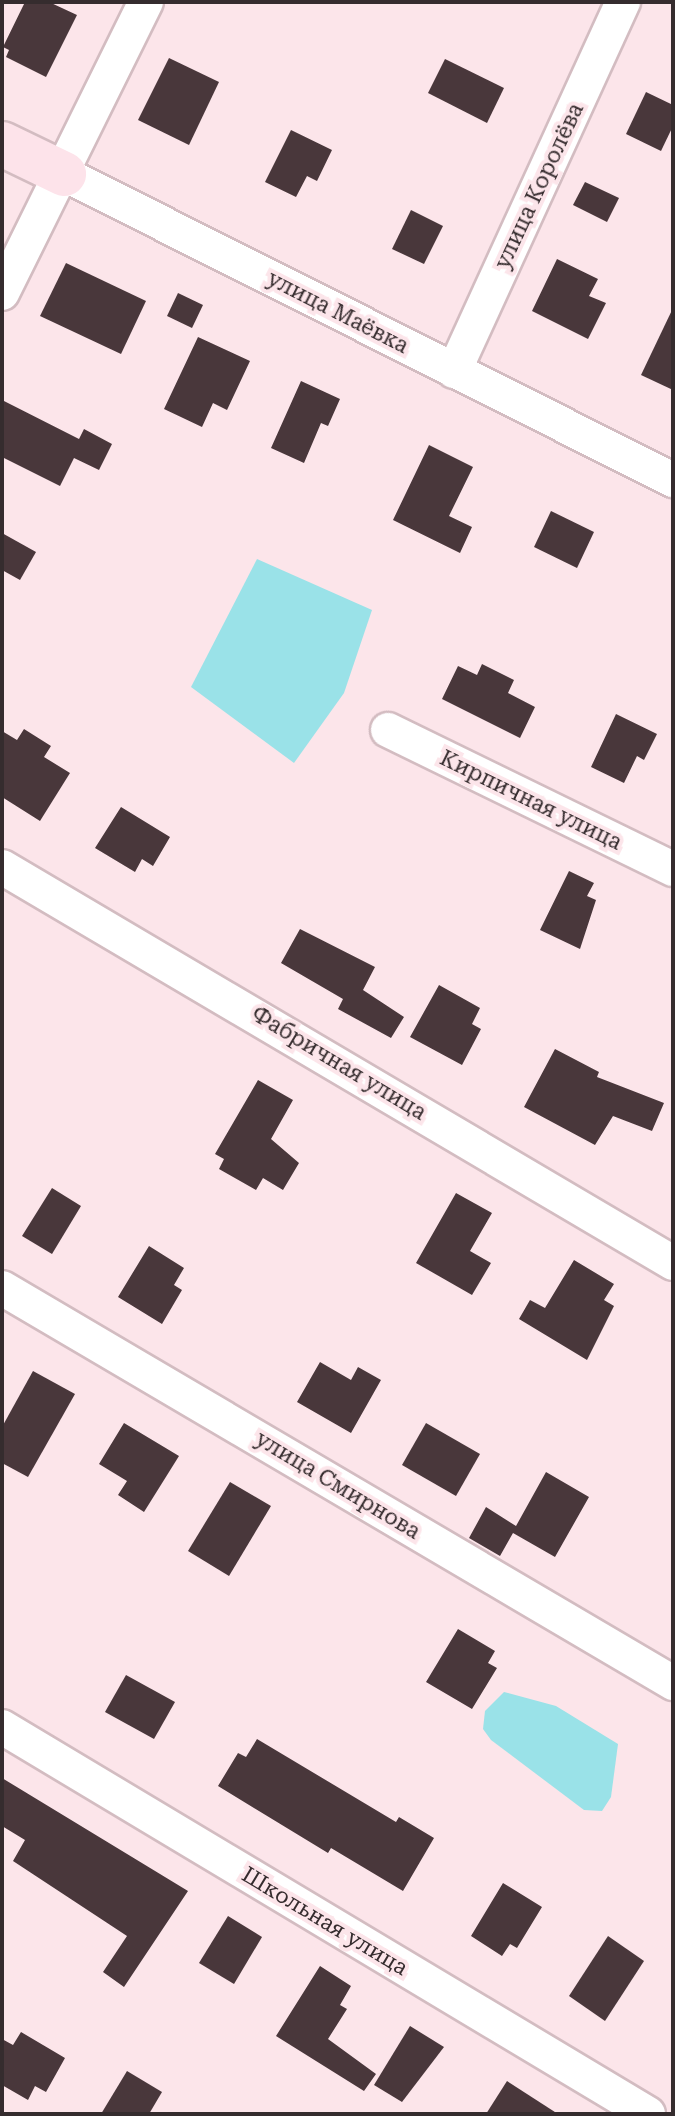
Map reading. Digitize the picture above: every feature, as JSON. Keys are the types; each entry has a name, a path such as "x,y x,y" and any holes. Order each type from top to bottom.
{"street":[{"path":"2,293 64,174 146,2"},
{"name":"улица Королёва","path":"454,371 623,2"},
{"name":"улица Маёвка","path":"2,144 673,480"},
{"name":"Кирпичная улица","path":"388,730 673,869"},
{"name":"Фабричная улица","path":"2,867 673,1263"},
{"name":"улица Смирнова","path":"2,1288 673,1683"},
{"name":"Школьная улица","path":"2,1727 648,2114"}],"water":[{"path":"257,559 372,610 344,693 294,763 191,687"},
{"path":"504,1692 556,1706 618,1744 611,1797 602,1811 584,1810 491,1740 483,1729 485,1711"}],"building":[{"path":"25,2 49,2 77,15 46,77 6,57 9,50 3,47"},
{"path":"169,58 219,82 189,145 138,120"},
{"path":"445,59 504,88 487,123 428,93"},
{"path":"646,92 673,105 673,126 661,151 626,134"},
{"path":"291,130 332,150 317,181 307,176 296,197 265,182"},
{"path":"585,182 619,198 607,222 573,205"},
{"path":"411,210 443,226 424,264 392,249"},
{"path":"557,259 598,279 589,296 606,303 588,339 532,311"},
{"path":"66,263 146,301 121,354 40,316"},
{"path":"178,293 203,305 192,328 167,316"},
{"path":"673,308 673,390 641,375"},
{"path":"198,337 250,361 227,410 213,403 202,427 164,409"},
{"path":"301,381 340,399 328,426 321,423 304,463 271,448"},
{"path":"2,400 79,439 84,429 112,444 99,470 74,458 60,486 2,457"},
{"path":"429,445 473,467 449,516 472,527 460,553 393,520"},
{"path":"551,511 594,532 577,568 534,547"},
{"path":"2,533 36,552 20,580 2,570"},
{"path":"482,664 514,680 508,693 535,707 520,738 442,699 458,666 477,675"},
{"path":"616,714 657,734 644,760 637,756 624,783 591,767"},
{"path":"24,729 51,746 44,757 70,773 40,821 2,797 2,731 17,740"},
{"path":"121,807 170,837 153,866 142,859 135,872 95,848"},
{"path":"569,871 594,883 587,896 596,900 580,949 540,930"},
{"path":"300,929 375,967 363,990 404,1017 391,1038 338,1009 343,999 281,963"},
{"path":"439,985 480,1008 472,1024 481,1029 462,1065 410,1037"},
{"path":"555,1049 599,1072 597,1077 664,1103 652,1131 613,1116 595,1145 524,1107"},
{"path":"258,1080 293,1100 271,1139 299,1163 283,1190 263,1178 256,1190 219,1169 224,1159 215,1154"},
{"path":"52,1188 81,1206 52,1254 22,1236"},
{"path":"456,1193 492,1213 470,1251 491,1263 472,1295 416,1263"},
{"path":"149,1246 184,1268 174,1285 182,1290 162,1324 118,1297"},
{"path":"574,1260 614,1284 604,1300 614,1306 587,1360 519,1319 530,1300 545,1308"},
{"path":"320,1362 351,1380 358,1367 381,1380 351,1433 297,1402"},
{"path":"33,1371 75,1394 28,1477 2,1463 2,1427"},
{"path":"124,1423 179,1456 144,1512 118,1495 127,1481 99,1464"},
{"path":"426,1423 480,1454 456,1496 402,1465"},
{"path":"546,1472 589,1497 555,1557 513,1533 500,1556 469,1538 486,1507 516,1526"},
{"path":"230,1482 271,1506 229,1576 188,1551"},
{"path":"458,1629 495,1651 488,1663 497,1668 472,1709 426,1682"},
{"path":"126,1675 175,1702 154,1739 105,1712"},
{"path":"257,1739 396,1822 399,1817 434,1838 403,1891 331,1848 328,1853 218,1786 238,1753 246,1757"},
{"path":"2,1778 188,1891 124,1987 103,1972 127,1936 13,1861 25,1840 2,1826"},
{"path":"503,1883 542,1907 517,1948 510,1944 502,1956 471,1936"},
{"path":"228,1916 262,1937 234,1984 199,1963"},
{"path":"608,1936 644,1961 605,2021 569,1996"},
{"path":"320,1966 351,1986 340,2005 347,2009 328,2039 376,2074 364,2091 276,2036"},
{"path":"410,2026 444,2047 402,2102 374,2085"},
{"path":"21,2032 65,2058 46,2092 35,2086 28,2100 2,2085 2,2039 13,2045"},
{"path":"127,2071 162,2092 149,2114 101,2114"},
{"path":"507,2081 558,2114 486,2114"}]}
